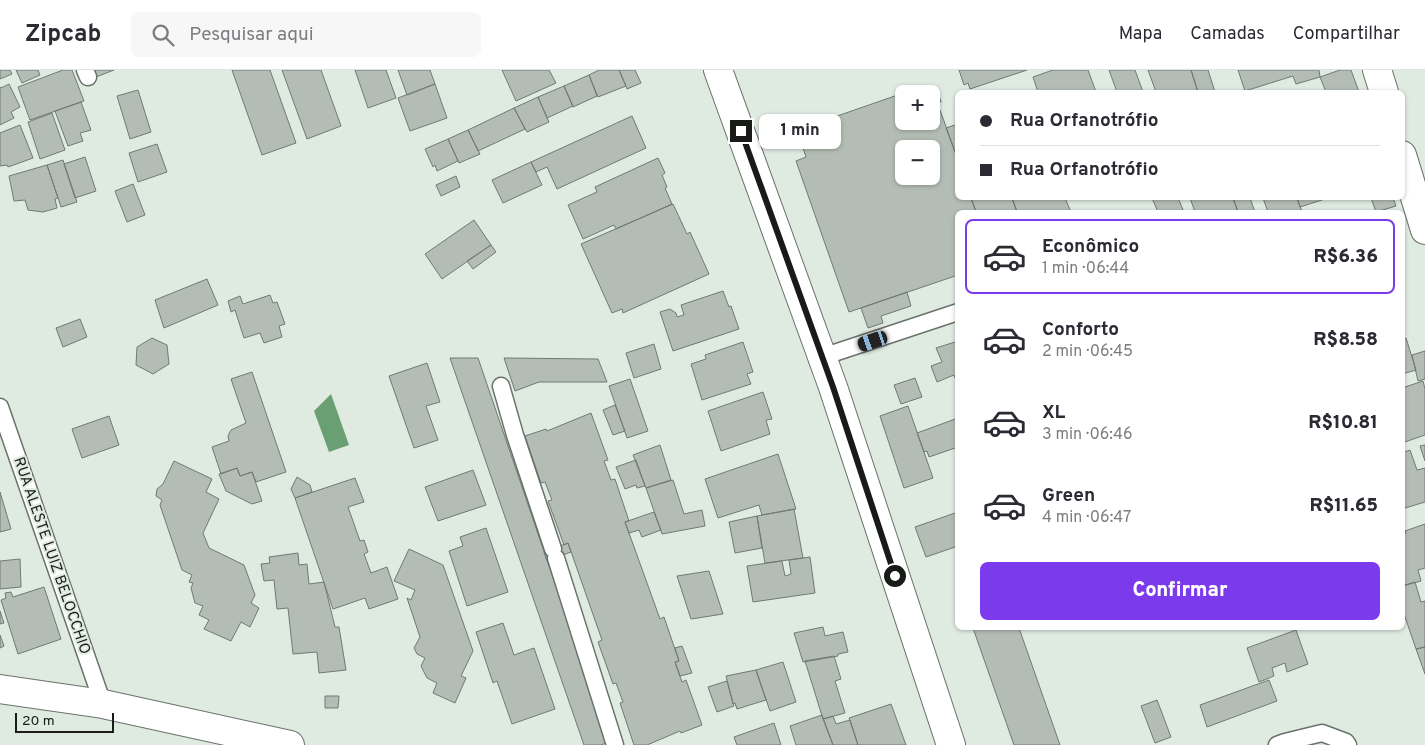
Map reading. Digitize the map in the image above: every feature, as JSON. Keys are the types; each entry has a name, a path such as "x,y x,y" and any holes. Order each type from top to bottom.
{"street":[{"path":"718,70 822,357 951,745"},
{"path":"1377,70 1383,90"},
{"path":"1405,165 1425,230"},
{"path":"0,689 103,704 290,745"}],"lane":[{"path":"822,357 955,313"},
{"path":"501,386 615,745"},
{"name":"RUA ALESTE LUIZ BELOCCHIO","path":"0,407 103,704"},
{"path":"1277,745 1322,733 1346,742 1348,745"}],"shaded area":[{"path":"331,394 349,445 329,452 314,411"}],"building":[{"path":"0,70 10,70 12,74 0,79"},
{"path":"16,70 38,70 40,75 22,83"},
{"path":"63,70 72,70 84,101 30,120 18,87"},
{"path":"94,70 114,70 96,77"},
{"path":"232,70 270,70 296,143 262,155"},
{"path":"282,70 321,70 341,126 307,139"},
{"path":"355,70 386,70 396,98 368,108"},
{"path":"398,70 430,70 435,84 407,95"},
{"path":"502,70 549,70 556,83 516,101"},
{"path":"599,70 619,70 626,86 598,97 589,75"},
{"path":"619,70 635,70 641,83 627,89"},
{"path":"959,70 1027,70 970,89 968,83 964,85"},
{"path":"1053,70 1088,70 1095,90 1037,90 1033,77"},
{"path":"1109,70 1135,70 1142,90 1116,90"},
{"path":"1148,70 1191,70 1197,90 1155,90"},
{"path":"1191,70 1208,70 1214,90 1197,90"},
{"path":"1238,70 1319,70 1320,77 1296,84 1293,76 1245,90"},
{"path":"1340,70 1351,70 1358,90 1325,90 1320,77"},
{"path":"589,75 597,96 573,107 564,86"},
{"path":"9,84 20,107 11,112 14,118 0,125 0,87"},
{"path":"435,84 447,118 410,131 398,98"},
{"path":"564,86 573,106 547,118 538,97"},
{"path":"138,90 151,132 130,139 117,96"},
{"path":"895,96 895,130 940,130 940,110 955,152 955,200 972,200 975,210 955,210 955,276 849,312 796,161 806,157 797,130"},
{"path":"538,97 549,122 527,132 514,108"},
{"path":"81,102 91,130 80,133 83,141 68,146 55,111"},
{"path":"514,108 525,129 478,151 468,130"},
{"path":"52,113 65,150 40,159 28,122"},
{"path":"632,116 646,148 557,189 547,167 536,172 531,162"},
{"path":"20,125 33,158 8,167 7,165 0,166 0,133"},
{"path":"955,125 955,152 946,128"},
{"path":"468,130 480,154 459,163 448,139"},
{"path":"448,139 458,161 437,171 435,165 433,167 425,149"},
{"path":"157,144 167,172 138,182 129,153"},
{"path":"85,157 96,191 75,198 64,164"},
{"path":"658,158 665,173 662,175 672,204 616,229 614,225 583,239 568,205 597,192 595,187"},
{"path":"63,160 77,202 61,207 47,165"},
{"path":"531,162 542,185 503,203 492,180"},
{"path":"47,165 58,198 55,199 57,208 43,212 28,210 25,200 14,201 9,176"},
{"path":"456,176 460,187 441,196 436,185"},
{"path":"133,184 145,215 127,222 115,191"},
{"path":"972,200 1013,200 1016,210 975,210"},
{"path":"1013,200 1066,200 1070,210 1016,210"},
{"path":"1153,200 1179,200 1183,210 1157,210"},
{"path":"1191,200 1234,200 1237,210 1194,210"},
{"path":"1234,200 1251,200 1254,210 1237,210"},
{"path":"1264,200 1298,200 1301,210 1267,210"},
{"path":"1298,200 1322,200 1300,207"},
{"path":"1372,200 1394,200 1396,206 1383,210 1375,210"},
{"path":"673,204 687,234 690,232 709,274 623,313 622,309 612,313 581,244"},
{"path":"474,220 491,245 442,279 425,254"},
{"path":"491,245 496,252 473,269 467,261"},
{"path":"207,279 218,305 164,328 155,300"},
{"path":"723,291 729,307 731,306 739,329 673,351 660,312 670,309 676,313 677,317 684,315 681,305"},
{"path":"907,292 911,306 881,316 883,323 868,328 861,308"},
{"path":"270,295 273,303 277,302 285,324 279,326 282,337 264,343 260,333 244,338 235,310 231,312 228,301 240,296 243,304"},
{"path":"80,319 87,337 63,347 56,328"},
{"path":"152,338 167,345 169,364 153,374 136,365 137,347"},
{"path":"1405,338 1416,370 1405,373"},
{"path":"743,342 753,372 747,374 751,384 702,400 691,364 706,359 705,355"},
{"path":"955,342 955,378 954,375 937,382 931,366 942,362 936,348"},
{"path":"654,344 661,369 634,378 626,353"},
{"path":"1425,351 1425,379 1418,381 1412,355"},
{"path":"450,358 478,358 609,742 601,745 584,745"},
{"path":"504,358 598,359 607,382 539,382 515,391"},
{"path":"427,363 440,402 426,406 438,440 414,448 389,376"},
{"path":"252,372 286,472 256,482 252,472 240,476 237,468 221,474 212,447 229,441 228,436 231,430 246,423 231,379"},
{"path":"915,378 922,397 901,404 894,385"},
{"path":"630,379 648,431 627,438 609,386"},
{"path":"1423,381 1425,389 1425,435 1405,442 1405,387"},
{"path":"763,392 772,419 766,420 770,434 721,451 708,411"},
{"path":"615,405 625,431 613,435 603,410"},
{"path":"908,406 933,478 904,488 880,416"},
{"path":"591,413 608,460 604,461 611,480 615,479 629,521 625,522 660,619 664,617 679,661 675,662 682,682 686,680 702,725 681,733 680,731 647,745 634,745 620,703 623,702 616,683 613,684 598,642 602,640 568,543 564,545 548,501 552,500 545,482 541,483 525,436 546,429 547,431"},
{"path":"109,416 119,445 82,458 72,429"},
{"path":"955,419 955,448 929,457 927,451 924,452 917,433"},
{"path":"660,445 671,480 646,488 633,455"},
{"path":"1425,445 1425,461 1420,446"},
{"path":"1410,450 1417,470 1425,468 1425,502 1405,508 1405,452"},
{"path":"778,454 796,509 762,515 759,505 718,518 705,479"},
{"path":"636,460 645,486 637,488 636,485 625,489 616,467"},
{"path":"174,461 212,479 206,492 219,499 203,533 209,548 244,565 255,595 251,603 259,608 250,627 241,622 231,641 204,629 209,620 199,615 203,606 195,603 191,588 193,583 189,582 192,575 182,570 160,505 162,500 156,496 157,489 163,484"},
{"path":"237,468 240,476 252,472 262,501 252,504 226,491 219,474"},
{"path":"473,470 486,505 438,521 425,487"},
{"path":"297,477 310,485 312,492 295,498 291,489"},
{"path":"355,478 364,502 348,507 360,541 364,540 368,552 364,554 371,573 387,567 398,599 369,609 365,598 333,609 295,498"},
{"path":"673,480 684,514 702,510 705,526 662,534 646,488"},
{"path":"0,492 11,529 0,532"},
{"path":"794,509 803,558 765,563 757,516"},
{"path":"654,512 661,530 642,537 639,530 629,533 625,522"},
{"path":"955,513 955,547 926,557 915,527"},
{"path":"757,516 762,548 735,553 729,522"},
{"path":"1425,524 1425,568 1418,570 1421,581 1405,585 1406,533 1405,531"},
{"path":"486,528 508,592 467,606 449,551 463,546 460,537"},
{"path":"568,543 571,552 547,561 544,552"},
{"path":"409,549 443,565 473,651 461,676 466,678 455,703 433,693 437,683 427,678 421,666 425,658 417,654 414,648 420,637 407,598 411,600 415,590 394,581"},
{"path":"298,553 299,565 307,564 309,584 324,582 335,627 339,627 346,670 319,673 317,652 293,654 288,608 277,609 274,580 264,581 261,564 270,563 269,557"},
{"path":"810,557 815,593 753,602 747,566 782,561 785,576 791,574 789,560"},
{"path":"20,559 21,587 0,589 0,561"},
{"path":"709,571 723,614 691,619 677,576"},
{"path":"1415,582 1421,602 1425,601 1425,647 1416,649 1405,617 1405,585"},
{"path":"44,587 61,639 18,654 1,600 6,598 5,593 11,592 13,597"},
{"path":"0,611 4,623 0,624"},
{"path":"503,623 514,655 534,648 555,709 512,724 497,681 493,683 476,632"},
{"path":"823,627 825,636 843,632 848,652 838,654 838,656 803,662 794,633"},
{"path":"974,630 1020,630 1060,745 1014,745"},
{"path":"1296,630 1308,664 1287,672 1285,663 1272,668 1274,676 1259,682 1247,648"},
{"path":"0,635 4,646 0,648"},
{"path":"682,646 692,673 680,676 675,662 679,661 675,648"},
{"path":"1425,647 1425,674 1416,649"},
{"path":"834,656 841,679 835,681 845,713 823,719 805,661"},
{"path":"783,662 796,702 770,711 756,670"},
{"path":"756,670 766,700 737,709 735,703 733,704 726,676"},
{"path":"1269,680 1277,701 1207,727 1200,705"},
{"path":"727,681 734,706 717,712 708,687"},
{"path":"325,696 339,696 338,708 325,708"},
{"path":"1157,700 1171,737 1155,743 1141,706"},
{"path":"891,704 906,745 858,745 849,718"},
{"path":"822,715 833,745 796,745 790,726"},
{"path":"833,716 836,724 850,720 858,745 833,745 823,719"},
{"path":"774,723 781,745 737,745 734,737"}],"route":[{"path":"741,131 833,387 895,576"}]}
